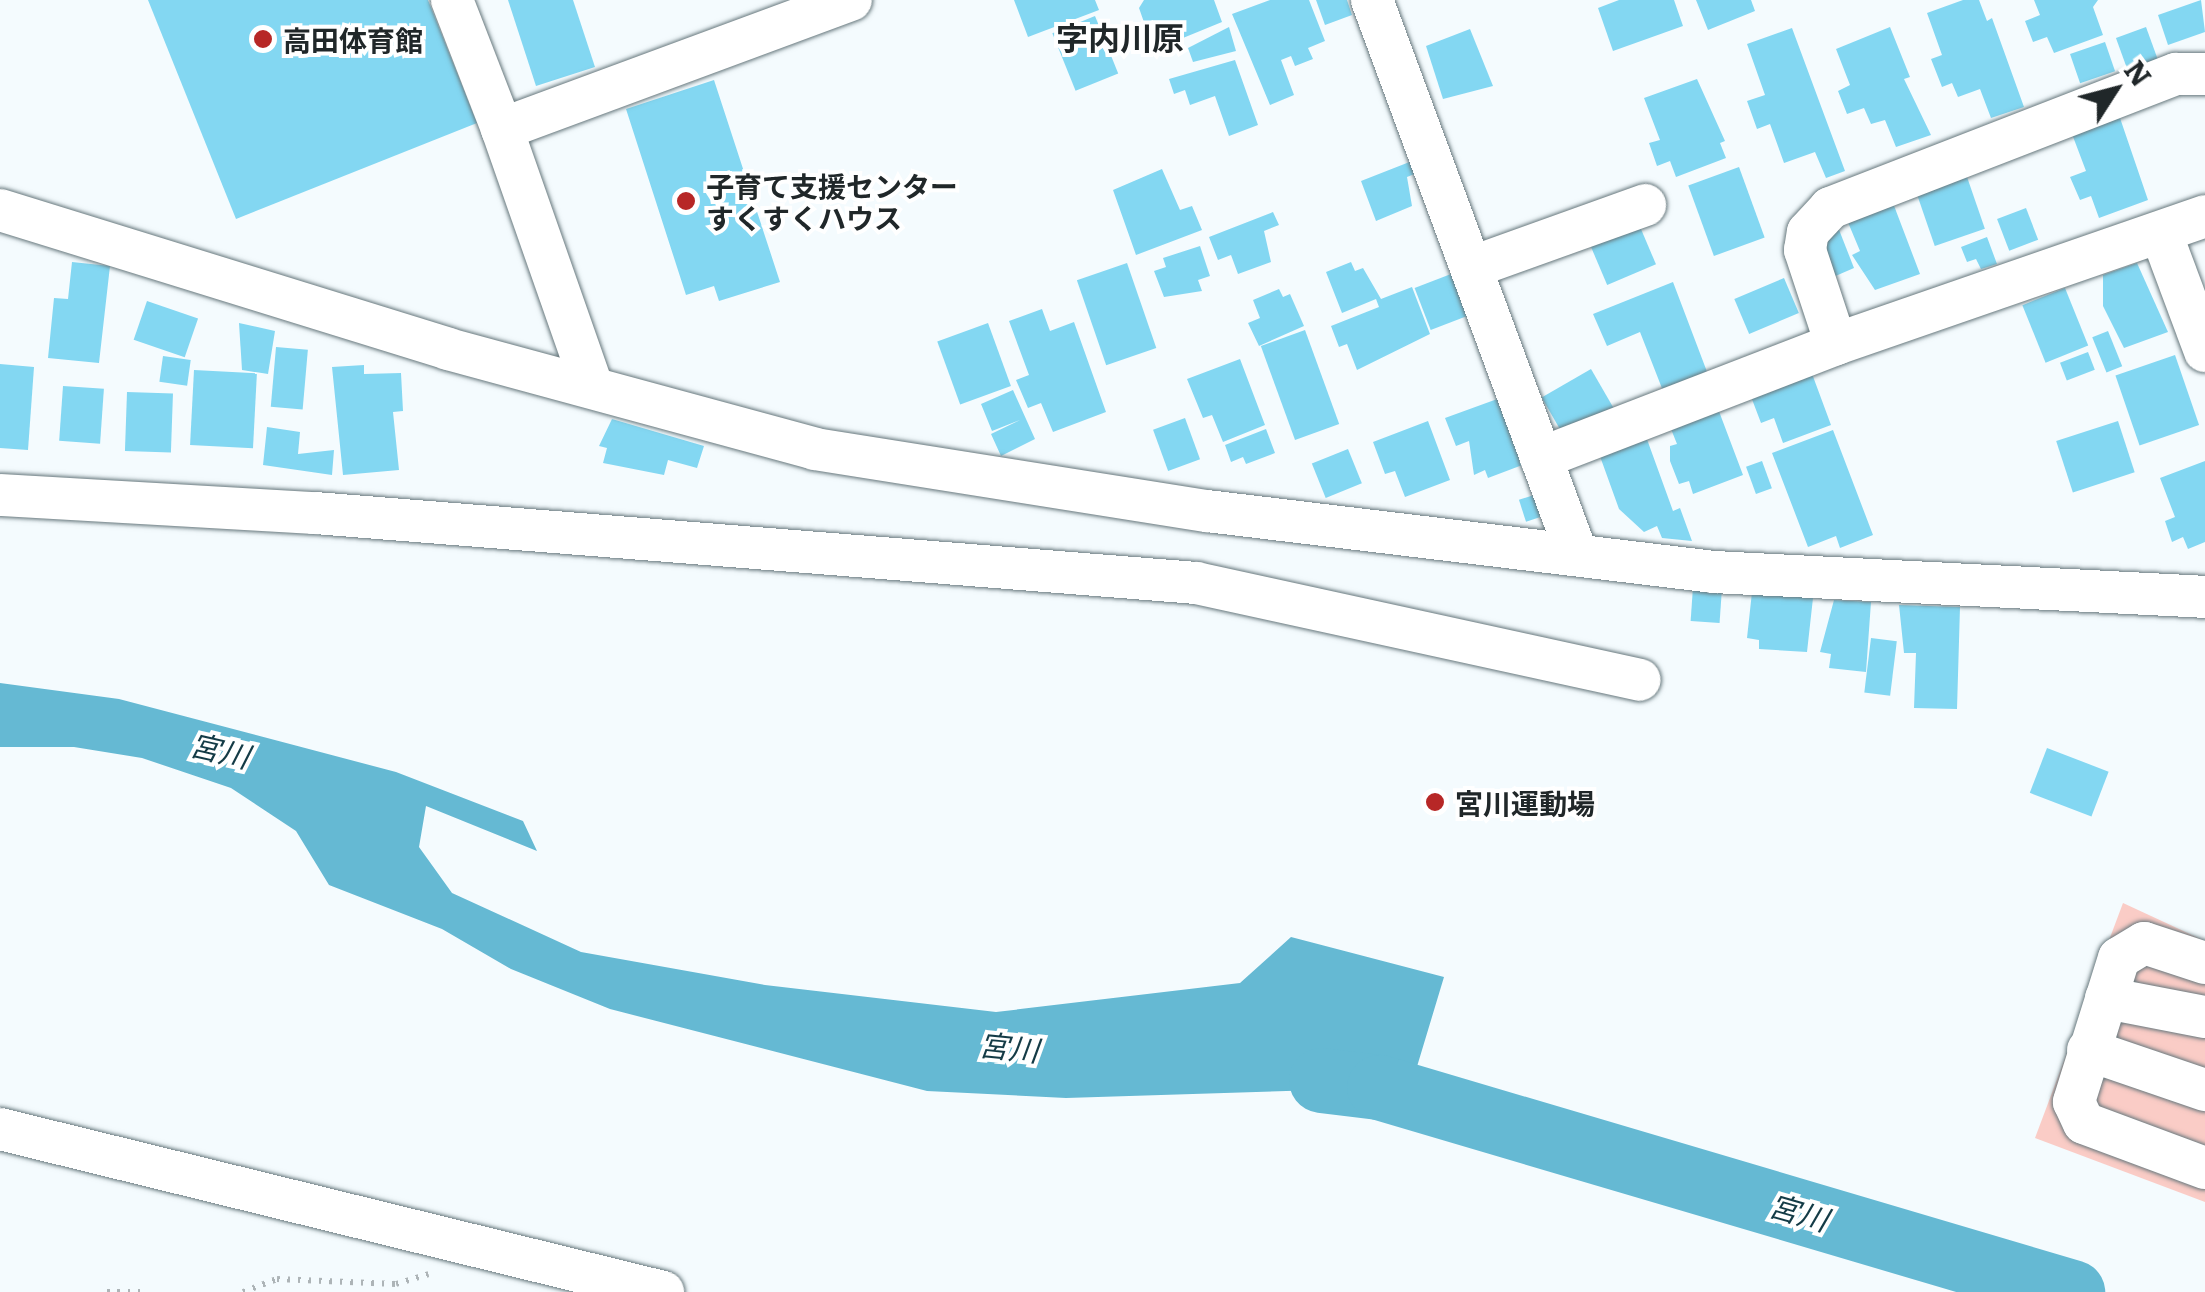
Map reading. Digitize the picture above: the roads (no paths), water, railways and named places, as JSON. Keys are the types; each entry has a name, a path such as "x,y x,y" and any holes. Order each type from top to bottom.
{"street":[{"path":"452,0 502,129 592,386"},
{"path":"502,129 851,0"},
{"path":"1372,0 1576,552"},
{"path":"1836,344 1804,250 1808,232 1830,208 2176,74 2205,74"},
{"path":"1473,267 1645,206"},
{"path":"0,210 223,284 815,448 946,472 1207,510 1576,552 1714,572 2205,598"},
{"path":"1541,458 1836,344 2205,216"},
{"path":"2161,234 2205,351"},
{"path":"0,495 315,513 1196,584 1475,639 1640,680"},
{"path":"2205,963 2134,944 2119,958 2074,1102 2084,1123 2205,1168"},
{"path":"2106,998 2205,1016"},
{"path":"2088,1050 2205,1090"},
{"path":"0,1129 474,1242 663,1292"}],"water":[{"path":"0,683 119,699 396,772 523,821 537,851 426,806 419,847 452,893 581,952 765,985 996,1012 1240,983 1291,937 1444,977 1400,1123 1348,1096 1319,1090 1066,1098 927,1091 610,1009 511,969 442,929 329,885 296,831 231,788 142,758 74,747 0,747"}],"waterway":[{"name":"宮川","path":"1321,1080 1379,1087 2072,1292"}],"place":[{"name":"高田体育館","path":"263,39"},
{"name":"子育て支援センター すくすくハウス","path":"686,201"},
{"name":"宮川運動場","path":"1435,802"}],"district":[{"name":"字内川原","path":"1120,36"}]}
